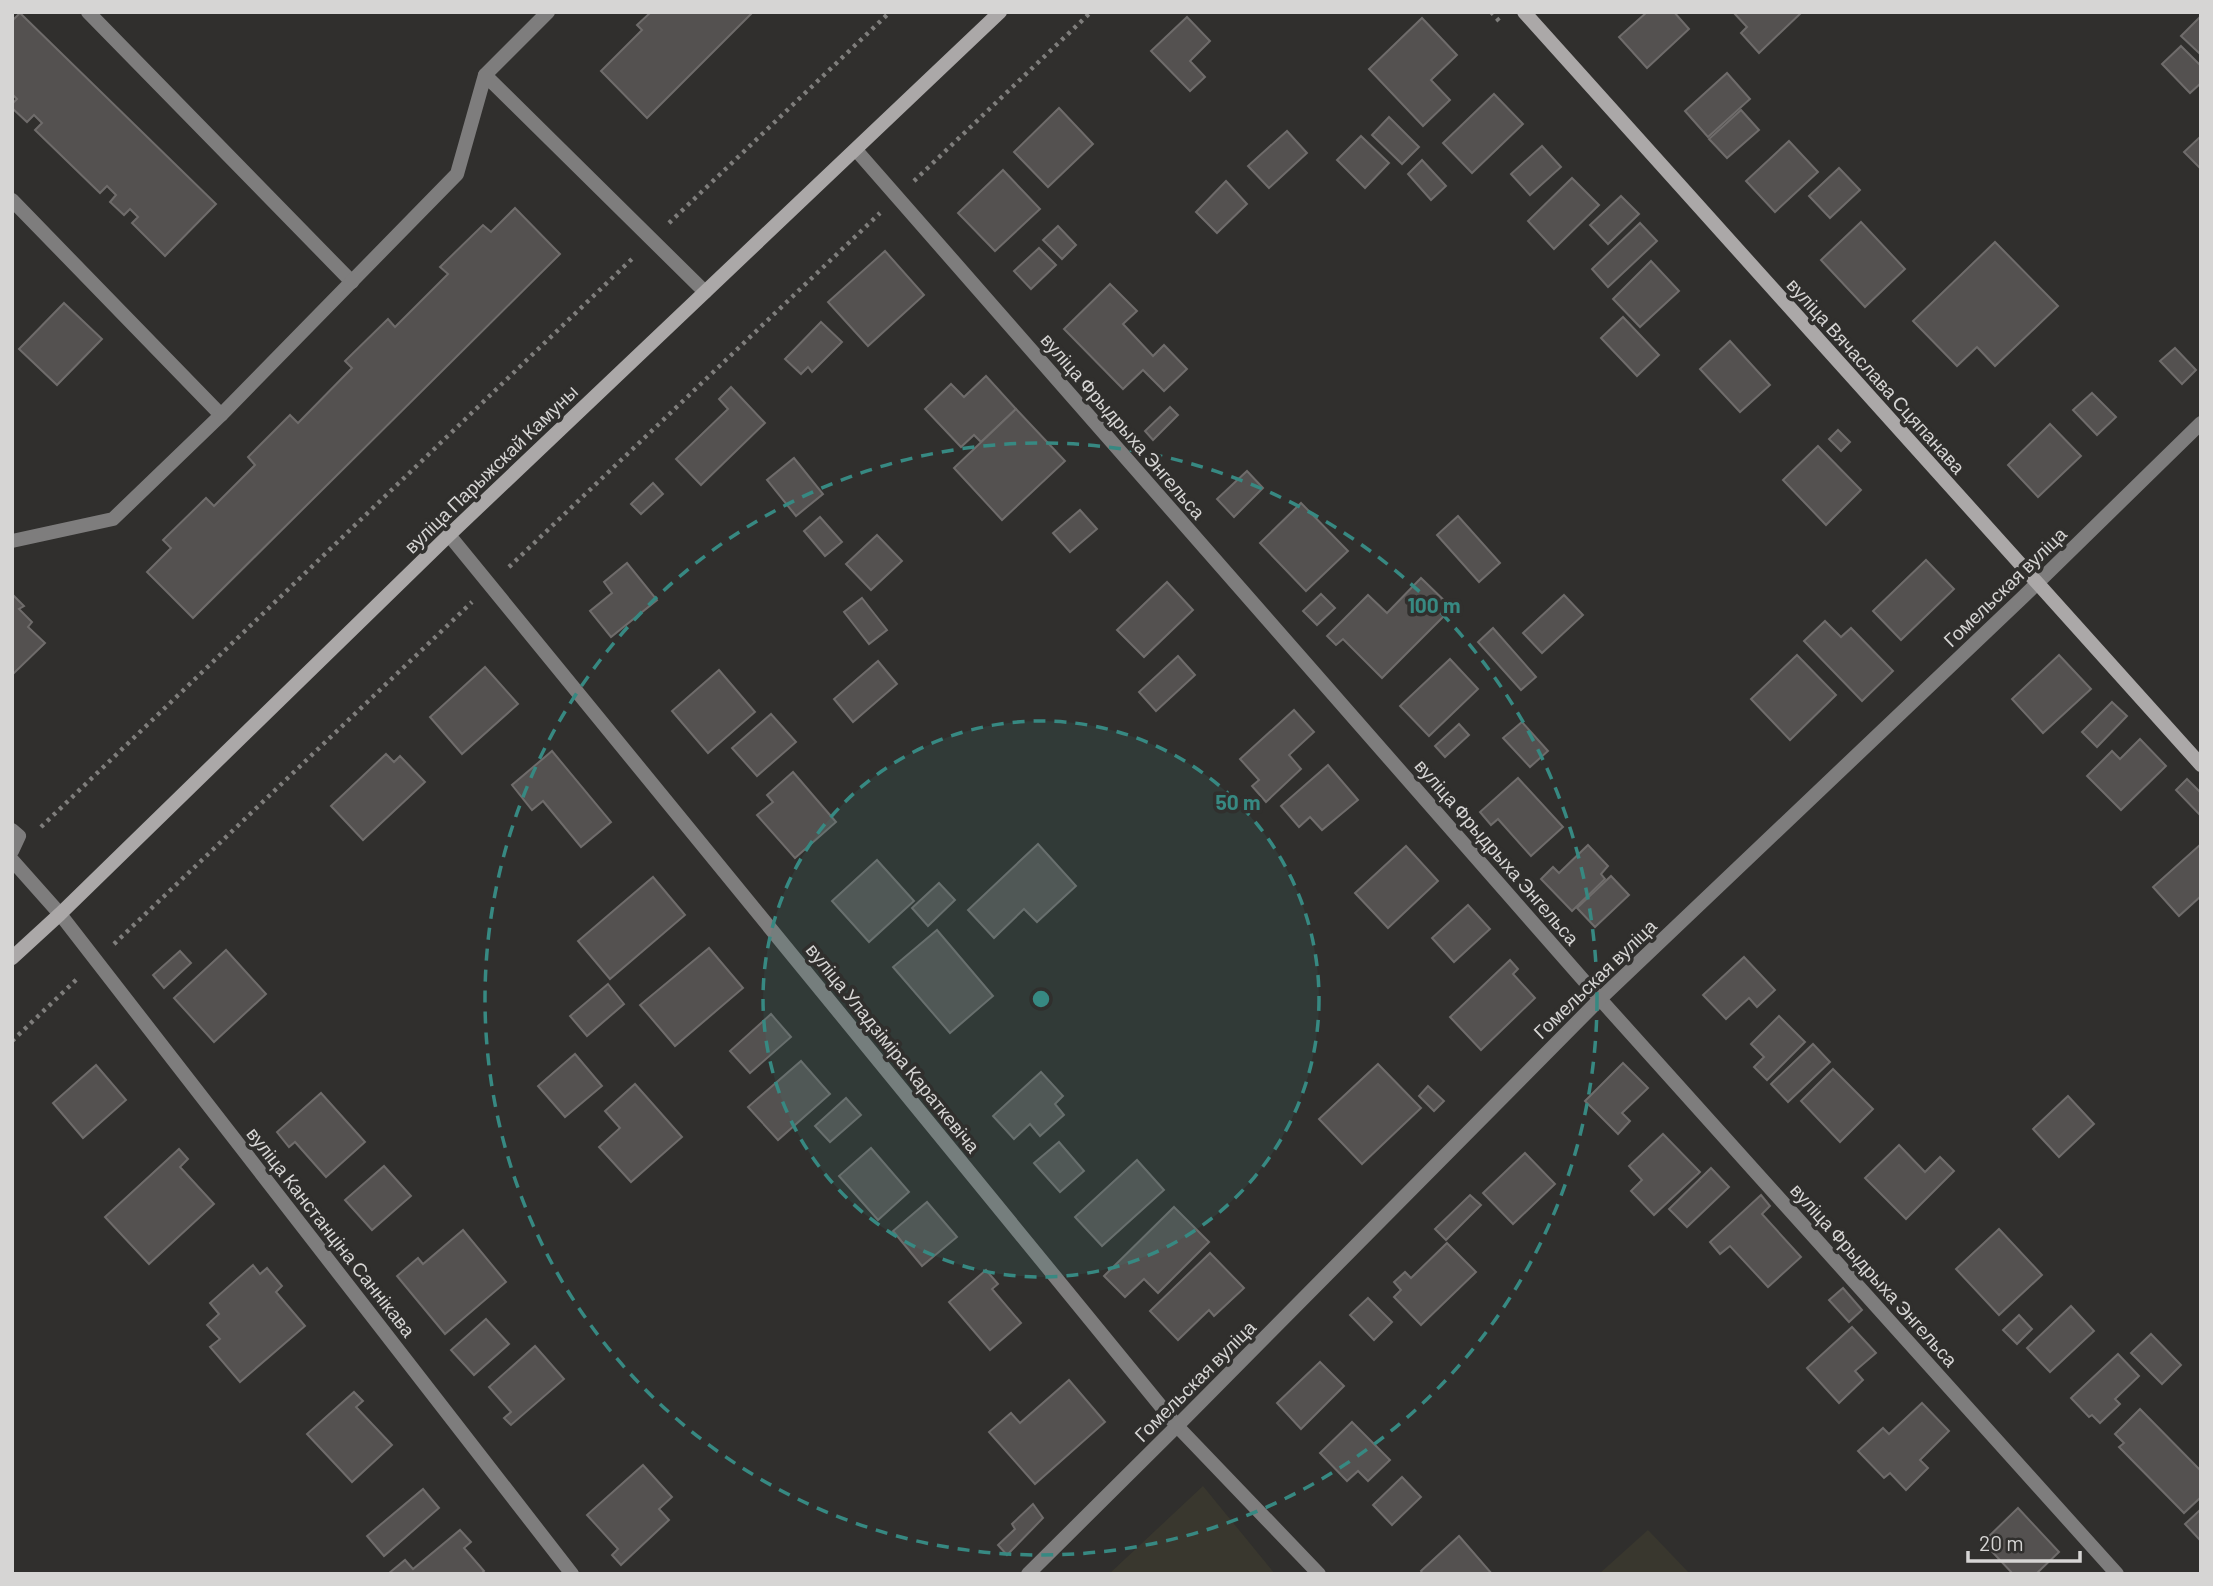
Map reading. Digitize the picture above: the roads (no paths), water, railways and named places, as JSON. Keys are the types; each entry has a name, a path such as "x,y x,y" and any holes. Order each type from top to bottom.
{"main road":[{"name":"вуліца Парыжскай Камуны","path":"12,958 449,535 1000,12"},
{"name":"вуліца Вячаслава Сцяпанава","path":"1524,12 2201,765"}],"street":[{"path":"88,12 352,282"},
{"path":"12,541 113,519 221,415 457,174 485,75 548,12"},
{"path":"485,75 705,292"},
{"name":"вуліца Фрыдрыха Энгельса","path":"856,150 1600,999 2117,1574"},
{"path":"12,200 221,415"},
{"name":"Гомельская вуліца","path":"1028,1574 1600,999 2201,423"},
{"name":"вуліца Уладзіміра Караткевіча","path":"449,535 1177,1426 1319,1574"},
{"path":"12,830 19,836 12,851"},
{"name":"вуліца Канстанціна Саннікава","path":"12,860 60,914 572,1574"}]}
